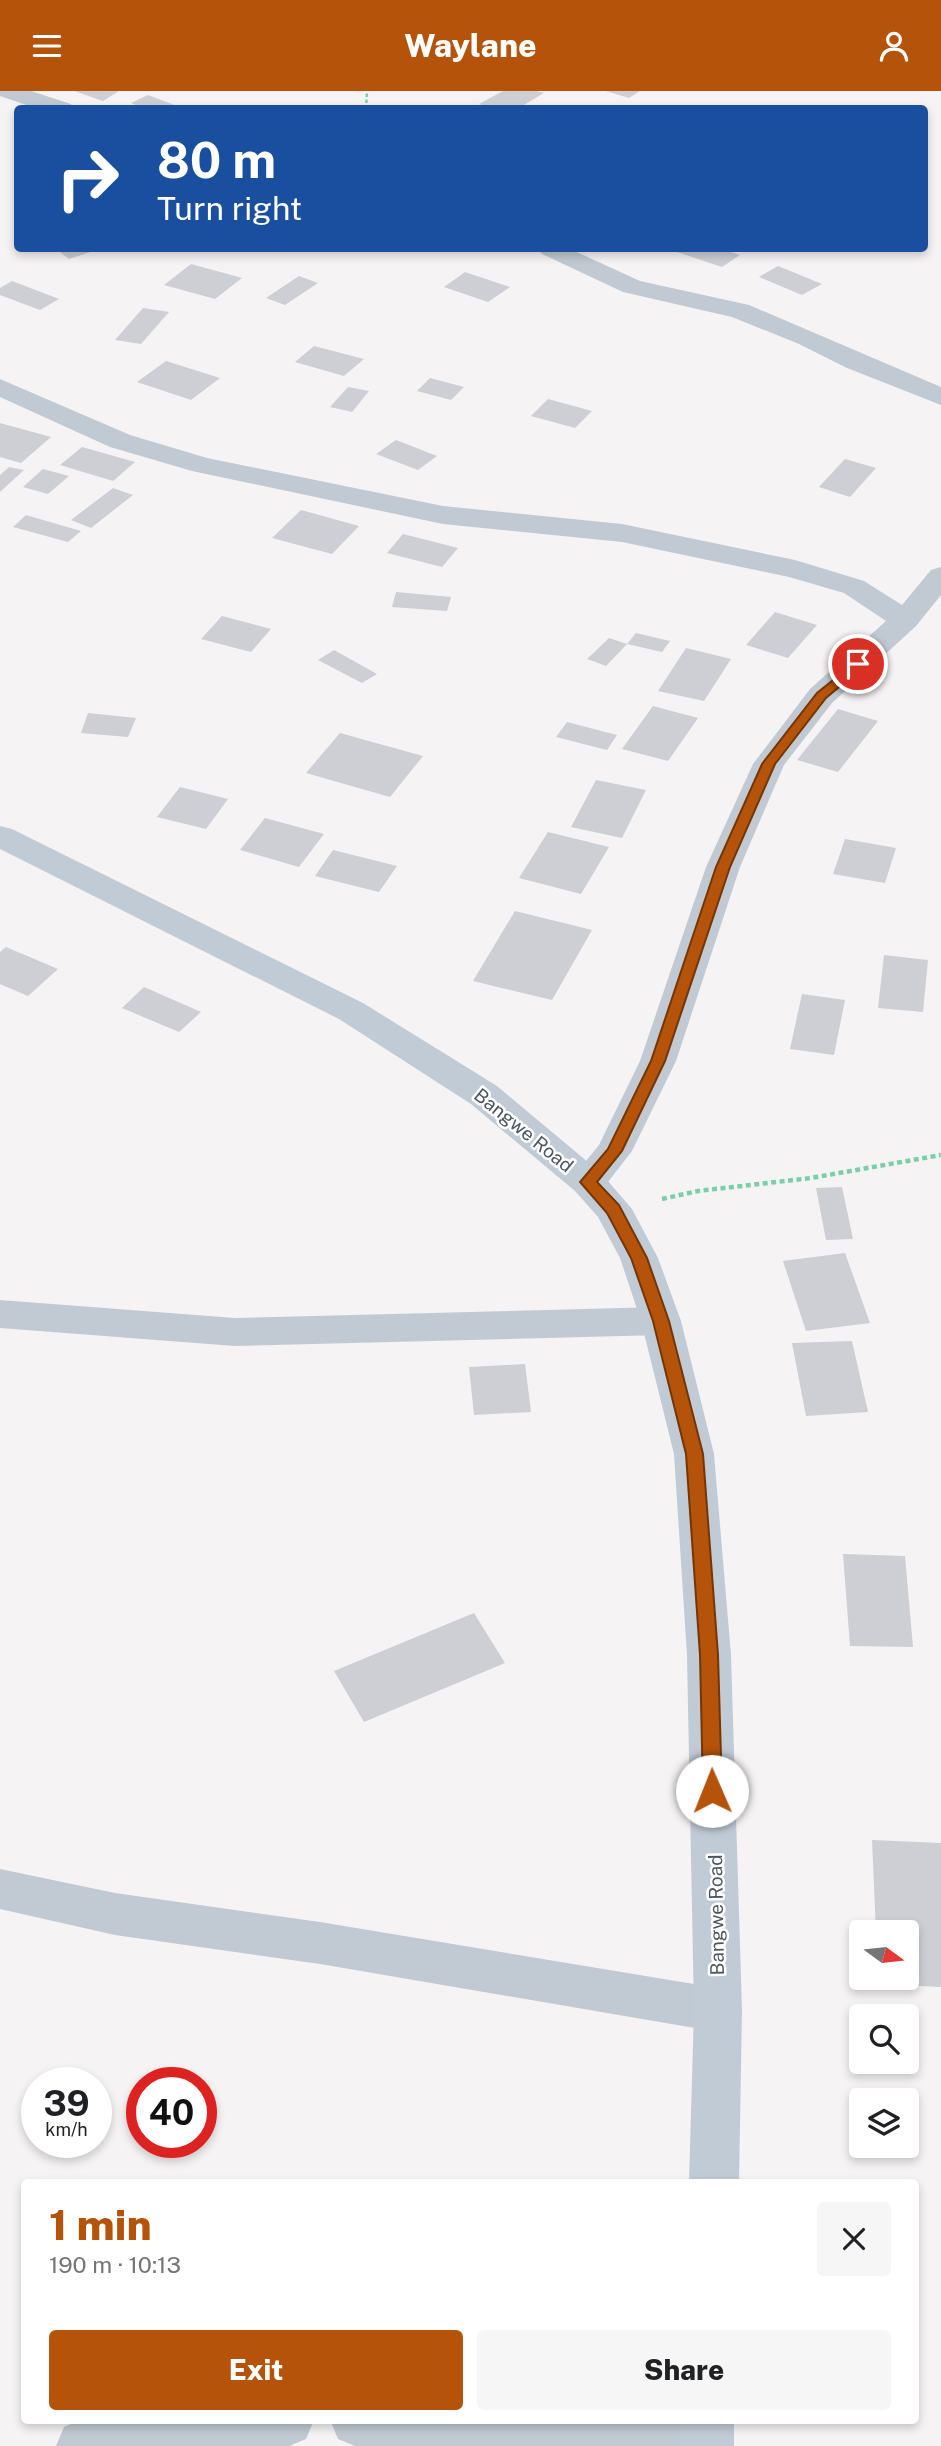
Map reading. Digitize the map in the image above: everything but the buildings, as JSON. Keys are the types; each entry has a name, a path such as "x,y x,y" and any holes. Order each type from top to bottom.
{"street":[{"path":"7,91 51,105"},
{"path":"557,252 632,287 740,311 941,397"},
{"path":"0,387 120,441 202,465 443,515 622,533 795,569 854,587 905,620"},
{"path":"601,1196 614,1151 658,1061 723,867 769,764 821,695 905,620 941,576"},
{"name":"Bangwe Road","path":"0,836 351,1011 484,1095 601,1196 639,1258 661,1321 694,1454 709,1655 718,2010 713,2179"},
{"path":"0,1314 234,1332 661,1321"},
{"path":"0,1889 115,1914 320,1943 718,2010"},
{"path":"83,2446 256,2424"},
{"path":"497,2424 707,2430"}],"path":[{"path":"601,1196 698,1192 811,1178 941,1155"}],"route":[{"path":"712,1791 709,1655 694,1454 661,1321 639,1258 613,1209 588,1182 614,1151 632,1120 658,1061 723,867 769,764 821,695 858,664"}]}
